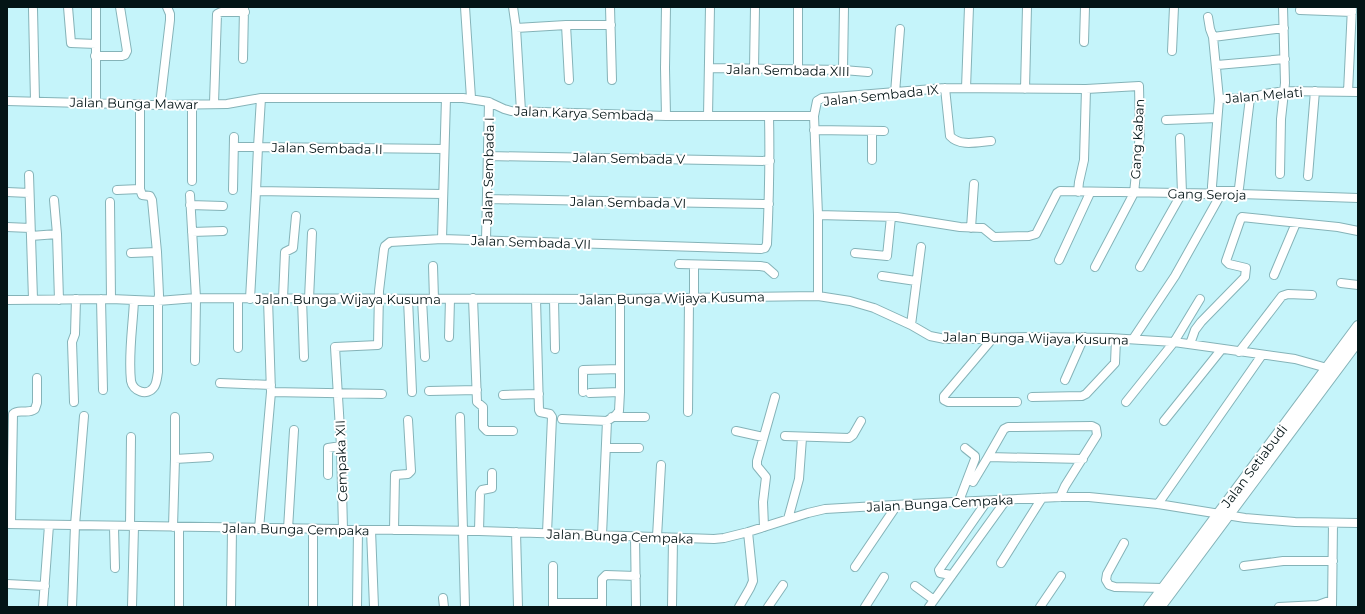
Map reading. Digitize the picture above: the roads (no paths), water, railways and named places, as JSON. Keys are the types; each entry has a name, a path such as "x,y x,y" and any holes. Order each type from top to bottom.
{"main road":[{"name":"Jalan Setiabudi","path":"1162,606 1223,515 1358,326"},
{"name":"Jalan Setiabudi","path":"1149,607 1223,515 1358,341"}],"street":[{"path":"68,7 71,43 96,44"},
{"path":"96,7 96,103"},
{"path":"95,56 125,55 127,51 120,7"},
{"path":"160,105 170,20 170,14 167,7"},
{"path":"465,7 471,98"},
{"path":"513,7 516,28 521,111"},
{"path":"610,7 612,80"},
{"path":"666,7 666,116"},
{"path":"708,116 710,7"},
{"path":"754,7 754,69"},
{"path":"798,7 798,69"},
{"path":"843,70 844,7"},
{"path":"966,88 968,7"},
{"path":"1025,89 1028,7"},
{"path":"1084,42 1085,7"},
{"path":"1172,51 1174,7"},
{"path":"1280,174 1281,119 1285,59 1283,7"},
{"path":"33,9 35,102"},
{"path":"214,104 217,14 221,12 245,9 243,59"},
{"path":"1300,10 1352,10 1348,92"},
{"path":"1208,17 1213,37 1217,65 1219,99 1212,189 1238,190 1239,188 1250,98"},
{"path":"516,28 566,25 611,25"},
{"path":"566,25 568,80"},
{"path":"1213,37 1284,28"},
{"path":"895,93 900,29"},
{"path":"1217,65 1285,59"},
{"name":"Jalan Sembada XIII","path":"709,68 843,70 868,72"},
{"name":"Jalan Sembada IX","path":"818,296 818,216 814,116 817,102 822,98 946,88 1086,89 1139,86"},
{"name":"Gang Kaban","path":"1134,193 1140,134 1139,86"},
{"path":"946,88 950,136 953,140 960,143 991,141"},
{"path":"1078,192 1084,160 1086,89"},
{"name":"Jalan Melati","path":"1219,99 1250,98 1284,91 1358,92"},
{"path":"1308,176 1315,91"},
{"name":"Jalan Bunga Mawar","path":"7,101 192,105 227,104 260,98"},
{"name":"Jalan Karya Sembada","path":"260,98 471,98 489,102 504,109 521,111 666,116 814,116"},
{"name":"Jalan Sembada II","path":"260,98 258,147 444,149"},
{"path":"442,239 446,98"},
{"name":"Jalan Sembada I","path":"486,240 489,102"},
{"path":"134,300 130,354 131,382 133,387 140,392 149,391 156,383 158,372 159,295 157,252 151,197 142,195 140,189 140,104"},
{"path":"192,105 192,182"},
{"path":"769,116 769,204"},
{"path":"1166,120 1217,118"},
{"path":"814,130 884,131"},
{"path":"872,131 872,160"},
{"path":"233,190 234,137"},
{"path":"1140,266 1182,193 1180,138"},
{"path":"234,147 258,147 250,299"},
{"name":"Jalan Sembada V","path":"488,156 770,161"},
{"path":"29,175 33,299"},
{"path":"818,216 890,217 971,228 974,184"},
{"path":"118,190 140,189"},
{"path":"256,191 443,194"},
{"name":"Gang Seroja","path":"971,228 984,229 994,237 1029,236 1036,234 1057,193 1060,191 1090,193 1182,193 1358,198"},
{"path":"7,192 29,193"},
{"path":"1059,260 1090,193"},
{"path":"1095,267 1134,193"},
{"path":"1133,340 1175,276 1221,194"},
{"path":"190,195 196,298 195,361"},
{"name":"Jalan Sembada VI","path":"487,199 769,204"},
{"path":"54,200 58,234 59,300"},
{"path":"110,202 111,299"},
{"name":"Jalan Sembada VII","path":"378,299 384,249 390,242 442,239 761,249 765,248 767,244 769,204"},
{"path":"190,205 223,206"},
{"path":"283,299 285,252 293,248 296,216"},
{"path":"855,253 887,256 890,217"},
{"path":"1190,344 1201,322 1245,277 1246,268 1226,262 1242,217 1296,222 1358,231"},
{"path":"1274,275 1296,222"},
{"path":"7,227 30,232 58,234"},
{"path":"192,232 223,231"},
{"path":"304,356 306,299 312,233"},
{"path":"912,325 921,247"},
{"path":"131,253 157,252"},
{"path":"680,264 760,266 766,268 774,274"},
{"path":"688,412 694,265"},
{"path":"433,266 434,299"},
{"path":"882,276 916,281"},
{"path":"1341,283 1358,285"},
{"path":"1239,352 1282,296 1288,294 1312,295"},
{"name":"Jalan Bunga Wijaya Kusuma","path":"7,300 111,299 158,301 196,298 692,299 818,296 850,301 874,308 912,325 930,336 945,339 1032,336 1116,338 1174,342 1221,350 1295,359 1327,368"},
{"path":"473,298 476,390 477,402 484,407 484,430 513,431"},
{"path":"74,402 72,342 76,334 76,299"},
{"path":"101,299 103,390"},
{"path":"238,299 238,348"},
{"path":"260,529 271,388 268,299"},
{"name":"Cempaka XII","path":"343,530 341,446 335,347 378,346 378,299"},
{"path":"408,299 412,392"},
{"path":"422,299 424,357"},
{"path":"449,337 450,299"},
{"path":"536,299 539,411 550,414 552,418 546,533"},
{"path":"554,299 555,349"},
{"path":"609,419 618,414 619,411 620,299"},
{"path":"1126,402 1174,342 1200,299"},
{"path":"1065,380 1084,337"},
{"path":"993,338 944,396 944,400 948,402 1017,402"},
{"path":"1032,397 1082,396 1086,394 1115,363 1116,338"},
{"path":"1164,421 1221,350"},
{"path":"1158,504 1262,355"},
{"path":"620,369 583,370 587,393 620,392"},
{"path":"9,524 13,414 18,411 29,412 35,409 37,403 37,378"},
{"path":"220,383 337,393 382,394"},
{"path":"428,391 476,390"},
{"path":"503,395 539,394"},
{"path":"764,527 763,502 766,477 756,463 775,397"},
{"path":"72,607 75,525 84,416"},
{"path":"175,417 176,527 179,607"},
{"path":"460,417 465,607"},
{"path":"562,419 645,417"},
{"path":"602,535 606,448 609,419"},
{"path":"394,530 395,475 408,474 410,471 408,420"},
{"path":"785,436 802,438 849,438 853,435 861,421"},
{"path":"973,482 1005,428 1095,427 1098,432 1097,434 1065,486 1060,497"},
{"path":"288,529 294,430"},
{"path":"736,431 763,437"},
{"path":"131,437 132,607"},
{"path":"788,519 799,478 802,438"},
{"path":"328,476 328,448 341,446"},
{"path":"606,448 639,448"},
{"path":"958,502 975,459 975,456 964,448"},
{"path":"175,459 210,457"},
{"path":"988,457 1083,459"},
{"path":"657,537 661,465"},
{"path":"479,531 480,493 482,490 492,488 492,473"},
{"name":"Jalan Bunga Cempaka","path":"9,524 314,530 479,531 674,538 724,538 748,532 808,512 825,509 1060,497 1089,497 1158,504 1223,515 1295,522 1358,524"},
{"path":"1000,563 1042,498"},
{"path":"915,586 931,604 1006,500"},
{"path":"951,575 940,573 939,570 987,501"},
{"path":"855,567 897,505"},
{"path":"1279,607 1332,604 1333,523"},
{"path":"43,607 49,525"},
{"path":"114,527 115,568"},
{"path":"231,607 232,528"},
{"path":"313,607 314,530"},
{"path":"357,607 358,530"},
{"path":"371,530 374,607"},
{"path":"516,532 518,607"},
{"path":"739,607 753,581 748,532"},
{"path":"635,536 636,607"},
{"path":"672,607 674,538"},
{"path":"1124,543 1107,574 1106,580 1109,585 1115,587 1164,588"},
{"path":"1244,566 1283,561 1333,561"},
{"path":"553,566 554,605 602,605 602,579 605,576 636,576"},
{"path":"1040,607 1061,576"},
{"path":"865,607 884,577"},
{"path":"7,584 45,586"},
{"path":"768,607 783,585"}]}
